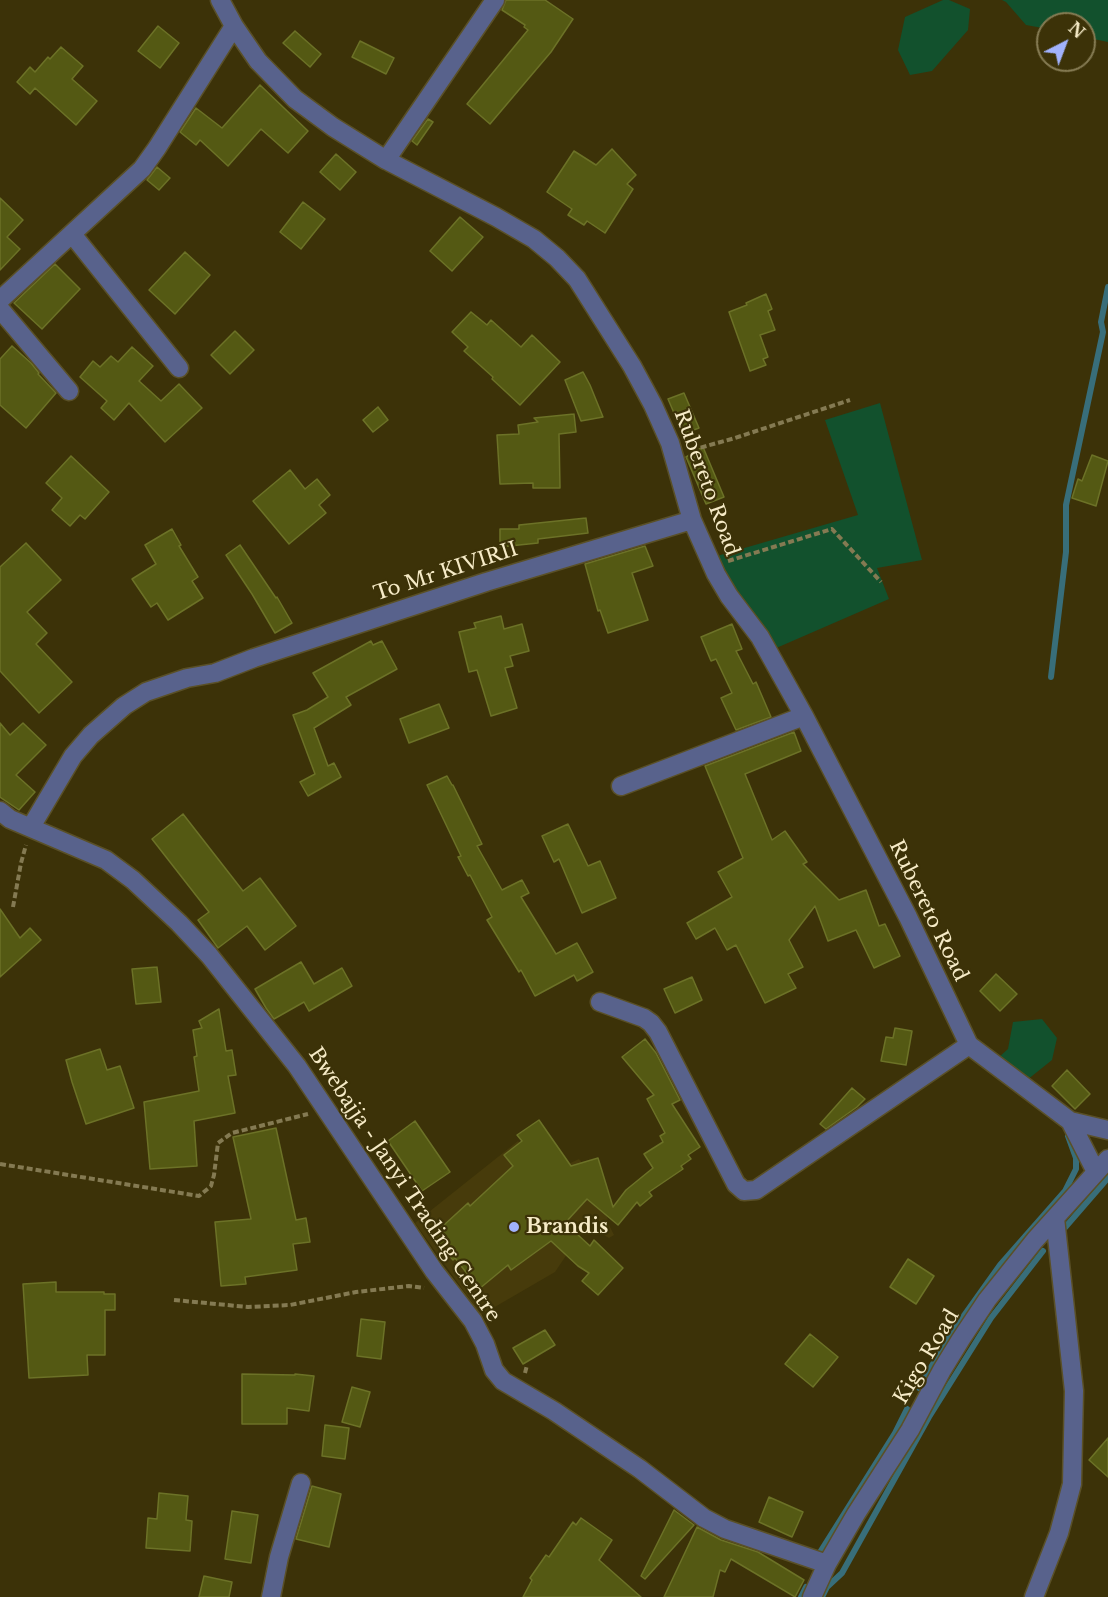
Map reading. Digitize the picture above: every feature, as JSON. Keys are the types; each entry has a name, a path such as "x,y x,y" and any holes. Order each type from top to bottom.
{"street":[{"name":"Rubereto Road","path":"220,0 234,26 258,61 295,99 333,127 386,160 534,239 577,279 632,366 653,405 674,455 692,520 716,574 729,596 760,637 804,716 908,917 969,1046 1070,1121 1102,1166"},
{"path":"386,160 495,0"},
{"path":"0,300 142,169 234,26"},
{"path":"72,234 179,368"},
{"path":"0,309 69,392"},
{"name":"To Mr KIVIRII","path":"31,827 73,756 91,735 124,706 146,692 187,678 215,673 486,582 692,520"},
{"path":"621,786 804,716"},
{"name":"Bwebajja - Janyi Trading Centre","path":"0,811 10,819 105,860 133,880 209,955 297,1066 434,1271 473,1321 485,1344 494,1370 504,1381 554,1411 640,1469 704,1518 725,1529 827,1564"},
{"path":"600,1002 644,1018 658,1032 736,1184 744,1191 756,1190 969,1046"},
{"path":"1070,1121 1108,1130"},
{"name":"Kigo Road","path":"812,1597 827,1564 856,1514 910,1430 942,1370 987,1300 1035,1240 1102,1166"},
{"path":"1034,1597 1059,1533 1072,1484 1074,1391 1055,1218"},
{"path":"271,1597 279,1557 301,1483"}],"path":[{"path":"674,455 735,438 850,400"},
{"path":"713,566 832,528 881,582"},
{"path":"13,907 21,863 31,827"},
{"path":"0,1164 199,1196 211,1186 218,1143 232,1133 326,1109"},
{"path":"174,1300 248,1306 290,1305 356,1292 409,1286 451,1293"}],"shaded area":[{"name":"Brandis","path":"518,1141 545,1175 579,1159 600,1184 609,1225 614,1235 609,1238 593,1229 582,1232 555,1272 481,1315 415,1223"}],"green space":[{"path":"943,0 949,0 970,9 968,30 932,71 910,75 898,50 905,17"},
{"path":"1002,0 1108,0 1108,42 1096,40 1096,12 1036,12 1036,27 1026,25"},
{"path":"880,403 922,560 877,568 889,599 774,649 727,583 717,556 858,515 825,420"},
{"path":"1042,1019 1057,1038 1052,1060 1027,1080 998,1058 1008,1049 1013,1022"}],"building":[{"path":"506,0 545,0 573,19 551,52 490,124 467,104 528,30 524,27 525,25 502,10"},
{"path":"158,26 179,43 160,68 138,51"},
{"path":"295,31 321,54 310,67 283,43"},
{"path":"360,41 394,58 386,74 352,57"},
{"path":"61,47 83,66 72,79 97,101 76,125 35,88 30,94 17,82 30,67 35,72 48,57 50,59"},
{"path":"260,85 308,131 288,153 261,129 228,166 200,140 196,145 180,132 196,108 222,128"},
{"path":"428,119 433,122 417,145 412,141"},
{"path":"612,149 636,175 627,184 633,189 605,233 587,221 584,225 568,215 572,209 547,192 574,151 596,165"},
{"path":"336,154 356,172 340,190 320,172"},
{"path":"157,167 170,178 159,190 147,180"},
{"path":"0,198 23,220 7,237 20,249 0,270"},
{"path":"303,202 325,219 301,249 280,232"},
{"path":"460,217 483,237 452,271 430,251"},
{"path":"185,252 210,275 175,314 149,290"},
{"path":"55,264 80,289 42,329 14,303"},
{"path":"766,294 772,309 768,311 775,330 760,335 768,357 763,359 766,365 750,371 729,312"},
{"path":"471,312 487,325 491,320 521,347 532,335 560,362 520,405 464,351 468,347 452,332"},
{"path":"235,331 254,350 230,374 211,355"},
{"path":"12,346 31,363 56,393 26,428 0,405 0,359"},
{"path":"132,347 153,366 139,381 161,401 179,384 202,408 165,442 129,403 114,420 101,408 107,401 80,377 93,361 100,367 111,356 118,362"},
{"path":"583,372 603,417 581,421 565,380"},
{"path":"684,393 699,428 683,434 668,399"},
{"path":"378,407 388,420 373,432 363,420"},
{"path":"574,414 576,432 559,434 560,488 533,488 533,483 500,484 497,435 519,434 518,425 538,422 534,418"},
{"path":"703,447 724,497 706,504 686,457"},
{"path":"1092,455 1108,461 1096,506 1072,498 1078,479 1082,481"},
{"path":"71,456 109,492 85,519 80,515 70,526 52,510 62,498 46,483"},
{"path":"290,470 305,489 317,479 330,495 319,505 326,513 289,544 253,501"},
{"path":"586,518 588,533 538,539 538,543 500,547 500,529 519,529 519,525"},
{"path":"172,529 181,545 179,546 198,577 192,581 203,598 168,620 157,603 151,607 132,579 156,564 145,545"},
{"path":"26,543 61,580 27,612 47,633 36,644 72,682 39,713 0,671 0,567"},
{"path":"240,545 277,597 292,623 275,633 226,555"},
{"path":"645,546 653,566 632,573 648,620 608,633 600,610 598,611 585,564"},
{"path":"501,616 504,629 522,624 529,651 510,656 513,666 505,668 517,708 491,716 477,670 469,672 459,632 476,628 474,623"},
{"path":"732,624 742,649 736,651 753,684 756,682 771,717 736,730 721,698 732,693 716,659 711,661 701,637"},
{"path":"371,641 373,645 382,641 397,669 346,697 351,705 314,728 328,766 334,763 341,777 308,796 300,782 315,774 293,715 307,710 328,697 313,673"},
{"path":"439,704 449,728 409,743 400,719"},
{"path":"0,723 10,735 23,723 46,745 16,775 35,792 19,810 0,797"},
{"path":"794,732 801,751 745,774 772,840 785,831 807,862 803,864 839,900 866,890 879,926 885,924 900,956 874,968 856,930 828,941 815,906 789,940 803,967 788,974 796,988 765,1003 736,945 727,950 715,928 696,939 687,923 732,897 718,872 743,858 705,766"},
{"path":"447,776 482,844 477,846 502,890 522,880 529,893 521,897 556,954 577,943 593,972 577,981 574,975 535,996 521,970 519,972 487,920 492,917 458,857 461,856 427,785"},
{"path":"183,814 243,891 260,878 296,926 265,950 247,926 218,948 198,920 209,912 152,839"},
{"path":"568,824 588,866 600,861 616,898 582,913 559,859 554,862 542,836"},
{"path":"0,909 20,938 30,928 41,940 0,977"},
{"path":"301,962 314,984 342,968 352,986 309,1011 304,1002 274,1019 255,989"},
{"path":"157,967 161,1002 136,1004 132,969"},
{"path":"996,974 1017,994 1000,1011 980,991"},
{"path":"692,977 702,1000 675,1013 664,989"},
{"path":"219,1009 226,1051 232,1050 236,1075 228,1076 235,1113 194,1121 197,1166 150,1169 144,1102 199,1091 193,1030 202,1028 199,1021"},
{"path":"895,1028 912,1031 906,1065 881,1061 886,1037 893,1038"},
{"path":"645,1039 656,1053 680,1100 672,1104 700,1147 688,1155 691,1159 681,1166 683,1169 649,1192 652,1196 640,1206 637,1202 618,1225 587,1199 565,1223 590,1246 594,1240 623,1268 598,1295 582,1281 589,1273 551,1241 511,1270 508,1265 479,1289 455,1258 453,1260 432,1236 468,1203 470,1206 513,1166 504,1155 522,1141 517,1135 539,1120 571,1166 598,1158 613,1207 626,1190 653,1168 644,1154 663,1142 660,1136 665,1133 647,1099 654,1095 622,1057"},
{"path":"100,1049 107,1070 120,1066 134,1108 86,1124 66,1060"},
{"path":"1067,1070 1090,1094 1075,1109 1052,1086"},
{"path":"852,1088 865,1099 826,1129 820,1124"},
{"path":"415,1121 450,1172 422,1191 388,1141"},
{"path":"276,1128 296,1220 306,1218 310,1242 293,1244 297,1270 245,1277 246,1284 221,1286 215,1222 251,1219 233,1137"},
{"path":"908,1259 934,1276 916,1304 890,1287"},
{"path":"56,1282 56,1292 115,1294 115,1310 105,1310 105,1355 87,1355 88,1375 29,1378 23,1284"},
{"path":"361,1319 385,1322 381,1359 357,1356"},
{"path":"545,1330 555,1345 523,1364 513,1348"},
{"path":"810,1334 838,1357 813,1387 785,1364"},
{"path":"242,1374 314,1376 309,1411 287,1408 287,1424 242,1424"},
{"path":"352,1387 370,1392 360,1427 342,1422"},
{"path":"325,1425 349,1428 345,1459 322,1456"},
{"path":"1108,1438 1108,1477 1089,1460"},
{"path":"312,1486 341,1494 329,1547 296,1539"},
{"path":"159,1493 188,1496 186,1520 192,1521 190,1551 146,1548 148,1518 157,1519"},
{"path":"769,1497 803,1512 792,1537 759,1522"},
{"path":"674,1510 694,1525 645,1579 641,1576"},
{"path":"232,1511 258,1515 251,1563 225,1559"},
{"path":"581,1518 612,1540 599,1560 641,1597 523,1597 532,1580 530,1578 546,1555 549,1557 573,1522 576,1525"},
{"path":"697,1527 721,1540 758,1552 804,1580 795,1597 731,1559 725,1572 720,1570 713,1597 664,1597"},
{"path":"204,1576 232,1582 229,1597 199,1597"}],"waterway":[{"path":"1051,677 1066,552 1066,505 1103,332 1101,322 1108,287"},
{"path":"919,1388 948,1338 1000,1265 1065,1191 1076,1169 1076,1158 1068,1136"},
{"path":"1062,1231 1108,1178"},
{"path":"822,1597 827,1587 842,1573 929,1417 991,1318 1043,1251"},
{"path":"817,1557 895,1433 907,1409"},
{"path":"801,1597 806,1587"}],"place":[{"name":"Brandis","path":"514,1227"}]}
